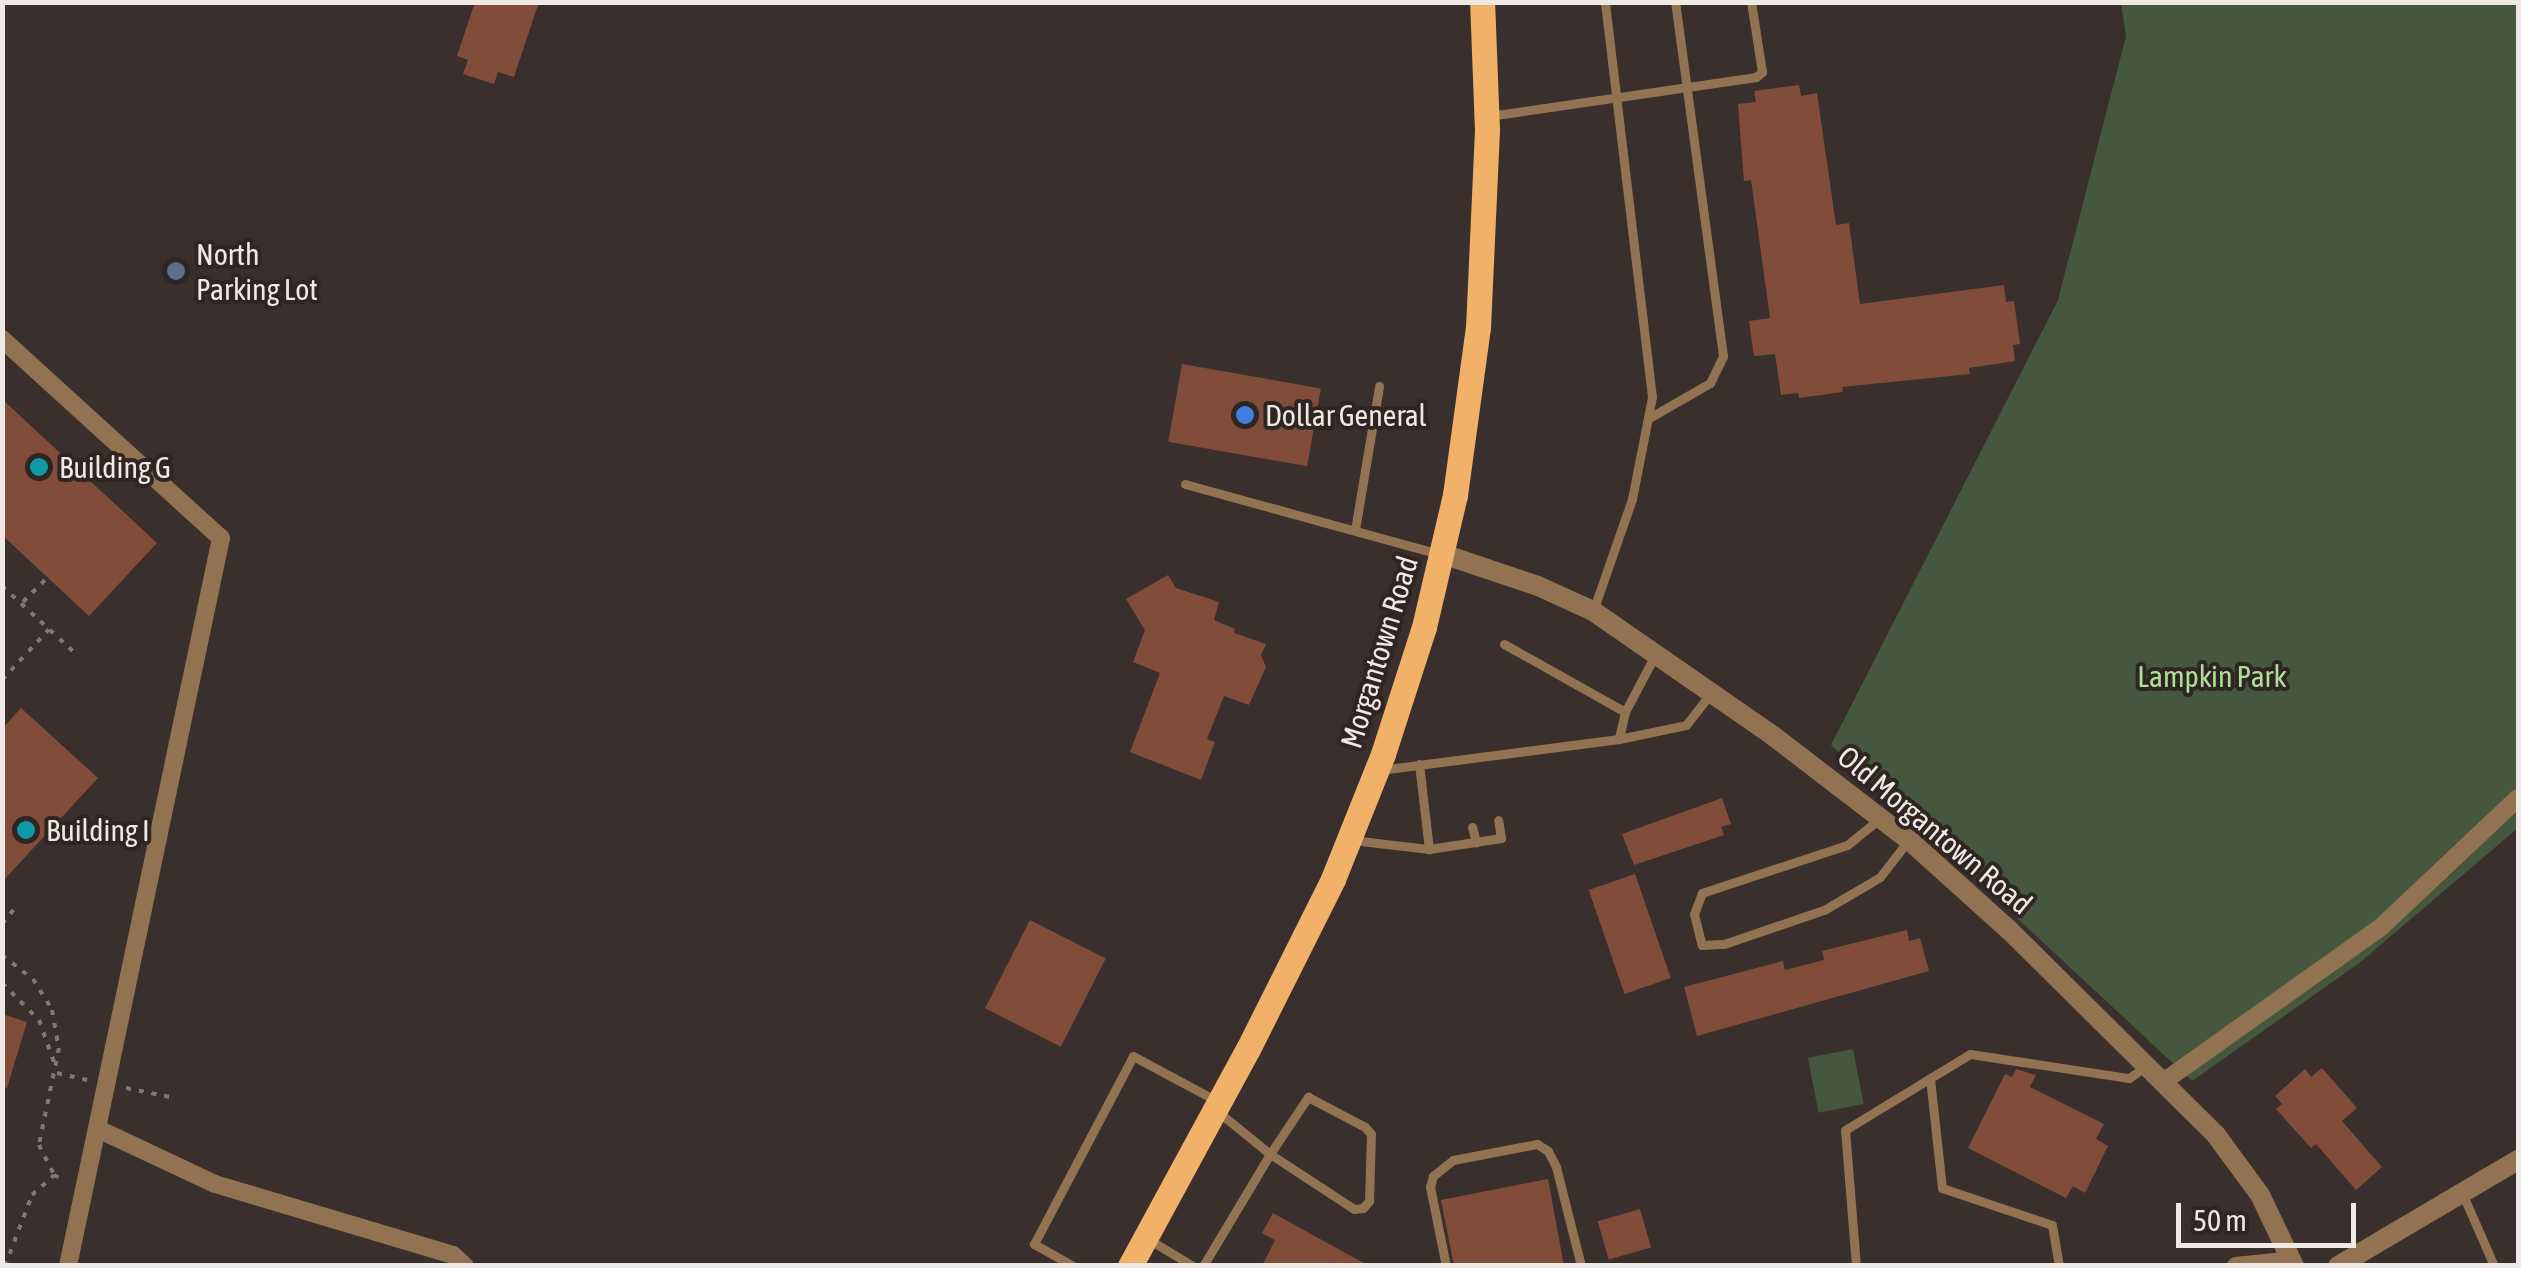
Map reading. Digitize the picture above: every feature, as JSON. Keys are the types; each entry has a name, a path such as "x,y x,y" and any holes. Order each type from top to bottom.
{"main road":[{"name":"Morgantown Road","path":"1130,1266 1306,937 1350,840 1414,658 1442,554 1466,431 1478,328 1487,116 1482,2"}],"street":[{"path":"2,339 222,538 68,1266"},
{"name":"Old Morgantown Road","path":"1442,554 1552,591 1593,611 1712,692 1909,840 1977,899 2238,1160 2293,1263"},
{"path":"2164,1082 2381,927 2518,798"},
{"path":"98,1129 214,1184 453,1256 465,1266"},
{"path":"2338,1266 2518,1160"},
{"path":"2236,1266 2293,1263"}],"lane":[{"path":"1593,611 1632,500 1650,418 1650,370 1605,2"},
{"path":"1650,418 1710,383 1723,356 1675,2"},
{"path":"1487,116 1618,100 1762,72 1751,2"},
{"path":"1355,530 1379,386"},
{"path":"1186,484 1442,554"},
{"path":"1504,644 1624,712"},
{"path":"1619,739 1624,712 1656,652"},
{"path":"1377,770 1619,739 1686,725 1712,692"},
{"path":"1483,754 1485,766"},
{"path":"1455,759 1458,773"},
{"path":"1419,764 1429,850"},
{"path":"1881,818 1847,845 1702,893 1694,914 1702,945 1724,944 1824,910 1880,877 1909,840"},
{"path":"1350,840 1429,850 1501,838 1498,820"},
{"path":"1472,826 1476,842"},
{"path":"1856,1266 1845,1130 1970,1054 2129,1078 2146,1066"},
{"path":"1074,1266 1034,1244 1133,1056 1217,1106 1270,1154 1354,1209 1363,1208 1369,1201 1370,1134 1315,1098 1303,1102 1270,1154 1203,1266"},
{"path":"1930,1078 1942,1188 2052,1225 2060,1266"},
{"path":"1446,1266 1430,1187 1433,1176 1453,1160 1537,1144 1548,1150 1556,1166 1581,1266"},
{"path":"2463,1193 2494,1266"},
{"path":"1145,1238 1193,1266"}],"path":[{"path":"22,604 48,577"},
{"path":"2,586 77,655"},
{"path":"2,680 49,630"},
{"path":"2,924 16,907"},
{"path":"2,954 46,995 58,1031 55,1072 38,1134 42,1156 54,1175 69,1182"},
{"path":"2,983 39,1020 54,1056 55,1072"},
{"path":"55,1072 92,1081"},
{"path":"122,1086 175,1098"},
{"path":"6,1266 32,1195 54,1175"}],"green space":[{"name":"Lampkin Park","path":"2121,3 2518,3 2518,828 2358,964 2192,1081 1831,745 2058,300 2126,36"},
{"path":"1853,1049 1864,1104 1819,1113 1808,1058"}],"building":[{"path":"475,2 539,2 514,77 498,72 494,84 463,74 468,60 457,56"},
{"path":"1799,85 1801,96 1817,93 1836,225 1849,223 1860,304 2004,285 2006,302 2014,301 2020,344 2013,345 2015,361 1969,368 1970,374 1842,387 1843,392 1799,398 1798,393 1781,395 1775,354 1754,356 1749,321 1770,318 1751,180 1744,181 1738,104 1756,102 1754,91"},
{"name":"Dollar General","path":"1182,364 1321,388 1307,466 1168,442"},
{"name":"Building G","path":"2,399 157,543 89,616 2,535"},
{"path":"1168,575 1176,588 1219,602 1214,620 1235,629 1234,633 1266,644 1261,655 1266,667 1249,705 1224,696 1207,739 1215,742 1201,780 1130,752 1160,673 1133,662 1145,630 1126,599"},
{"name":"Building I","path":"21,708 98,778 2,882 2,729"},
{"path":"1722,798 1731,824 1721,827 1724,835 1634,865 1622,834"},
{"path":"1635,874 1671,978 1624,994 1589,890"},
{"path":"1030,920 1106,959 1061,1047 985,1008"},
{"path":"1907,930 1909,941 1920,938 1929,971 1697,1036 1684,987 1783,961 1785,970 1824,960 1822,951"},
{"path":"2,1014 27,1022 7,1088 2,1087"},
{"path":"2322,1068 2357,1108 2342,1121 2382,1167 2356,1190 2316,1144 2311,1148 2276,1109 2282,1104 2275,1096 2305,1069 2311,1077"},
{"path":"2016,1069 2036,1075 2030,1087 2104,1124 2096,1139 2108,1146 2085,1193 2073,1186 2066,1198 1968,1148 2005,1074 2012,1077"},
{"path":"1548,1179 1564,1266 1454,1266 1441,1200"},
{"path":"1640,1209 1651,1247 1609,1260 1598,1221"},
{"path":"1273,1213 1369,1266 1262,1266 1275,1240 1262,1233"}],"place":[{"name":"North Parking Lot","path":"176,271"},
{"name":"Dollar General","path":"1245,415"},
{"name":"Building G","path":"39,467"},
{"name":"Building I","path":"26,830"}]}
